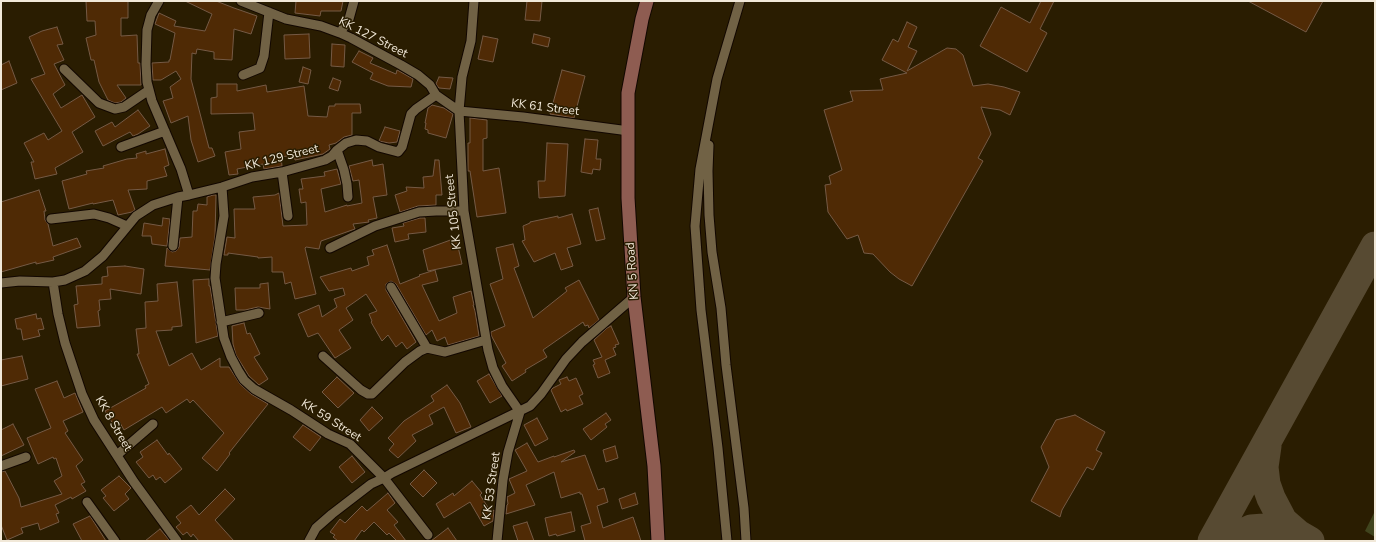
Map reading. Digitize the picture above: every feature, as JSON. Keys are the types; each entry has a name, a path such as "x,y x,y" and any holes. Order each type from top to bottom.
{"main road":[{"name":"KN 5 Road","path":"647,1 642,19 628,93 628,198 634,296 654,466 658,541"}],"street":[{"path":"159,1 151,15 147,30 146,64 150,90 181,169 189,195"},
{"name":"KK 127 Street","path":"241,1 286,19 321,26 340,32 402,64 430,85 436,95 459,111"},
{"path":"340,32 348,19 354,1"},
{"name":"KK 105 Street","path":"474,1 471,41 462,78 459,111 464,211 486,340 493,368 502,386 520,412"},
{"path":"728,541 720,464 700,310 694,226 700,169 717,79 740,1"},
{"path":"243,75 260,68 264,56 269,12"},
{"path":"64,69 99,103 115,110 124,107 150,90"},
{"name":"KK 129 Street","path":"1,283 20,281 53,282 65,280 85,271 103,256 136,216 154,205 178,196 189,195 222,187 252,177 282,172 325,160 332,156 346,143 356,140 367,141 379,147 398,152 402,147 411,114 436,95"},
{"name":"KK 61 Street","path":"459,111 523,117 628,131"},
{"path":"710,120 708,171 712,252 744,508 746,541"},
{"path":"120,147 165,131"},
{"path":"337,150 344,170 348,196"},
{"path":"282,172 288,216"},
{"name":"KK 59 Street","path":"222,187 224,216 215,278 224,338 231,357 239,372 249,385 328,434 350,444 384,478 428,535"},
{"path":"173,246 178,196"},
{"path":"330,248 375,226 419,212 464,211"},
{"path":"52,218 94,214 127,226"},
{"name":"KK 8 Street","path":"53,282 58,314 65,342 80,388 94,420 134,482 177,541"},
{"path":"390,287 427,348"},
{"path":"309,541 316,528 370,484 530,406 541,394 566,359 582,342 634,296"},
{"path":"221,322 260,313"},
{"path":"323,356 361,390 368,394 372,394 405,362 420,351 427,348 445,352 486,340"},
{"name":"KK 53 Street","path":"497,541 503,480 508,452 520,412"},
{"path":"117,455 152,424"},
{"path":"1,466 26,457"},
{"path":"87,502 115,541"}],"green space":[{"path":"1375,511 1375,537 1365,531"}],"building":[{"path":"86,1 128,1 128,18 121,18 121,36 137,35 138,63 140,63 141,85 117,85 126,98 121,102 115,103 108,100 99,82 94,60 91,60 86,38 96,35 95,21 87,21"},
{"path":"185,1 216,1 257,16 251,34 234,29 232,60 214,59 214,52 197,49 196,54 192,53 191,79 209,148 212,148 215,156 198,162 191,140 188,116 171,123 163,101 173,98 170,87 181,79 176,71 161,80 153,80 152,63 169,62 175,33 155,24 159,13 176,21 174,26 205,31 212,14"},
{"path":"296,1 343,1 341,11 321,11 320,16 295,13"},
{"path":"527,1 542,1 540,21 525,20"},
{"path":"1041,1 1054,1 1040,29 1047,33 1027,72 980,46 1001,7 1030,23"},
{"path":"1248,1 1323,1 1306,32"},
{"path":"907,22 917,27 908,47 917,51 907,71 947,48 956,49 963,55 973,86 988,84 1020,92 1010,115 1000,110 981,107 991,134 978,158 983,161 912,286 890,272 873,254 864,253 858,235 847,239 828,212 825,185 831,184 829,176 842,170 824,110 853,101 850,91 883,90 880,79 907,73 882,60 893,39 898,42"},
{"path":"57,27 63,44 57,45 64,60 54,64 65,85 53,94 61,108 82,95 95,117 72,132 83,152 55,168 57,174 35,179 31,162 34,162 24,143 44,133 48,140 62,131 31,79 45,74 29,37 42,31"},
{"path":"309,34 310,58 285,59 284,35"},
{"path":"534,34 550,38 548,47 532,43"},
{"path":"483,36 498,39 493,62 478,59"},
{"path":"332,44 345,45 344,67 331,66"},
{"path":"359,51 373,58 370,63 396,74 397,70 413,79 411,87 388,86 370,79 373,73 352,62"},
{"path":"9,61 17,83 1,90 1,65"},
{"path":"303,67 311,70 308,84 299,82"},
{"path":"562,70 585,76 574,118 550,114"},
{"path":"439,77 453,78 450,89 439,88 436,84"},
{"path":"333,78 341,81 338,91 329,88"},
{"path":"217,84 237,84 237,91 266,85 267,92 304,86 308,116 327,117 329,106 335,106 335,104 360,104 361,113 352,113 352,135 344,137 336,143 329,145 330,149 323,154 295,160 294,155 281,157 282,166 264,169 263,164 237,169 238,174 229,175 225,152 241,149 239,132 255,130 253,113 211,114 211,98 217,97"},
{"path":"432,105 444,108 453,114 446,138 428,133 428,130 425,129 428,108"},
{"path":"138,110 150,126 138,134 133,136 130,132 103,146 95,131 112,122 115,127"},
{"path":"470,118 487,120 487,138 483,139 483,171 499,168 506,213 477,217 470,171 468,171"},
{"path":"385,127 400,131 397,142 389,143 379,141"},
{"path":"585,139 598,140 596,159 601,159 600,170 593,169 592,174 581,172"},
{"path":"547,143 568,144 565,196 539,198 538,181 545,181"},
{"path":"165,149 169,165 164,167 167,176 147,181 147,189 128,190 135,210 132,212 118,215 113,200 69,209 62,181 87,174 86,171 104,168 103,166 127,159 137,158 136,154 146,151 146,154"},
{"path":"372,160 373,166 383,164 387,195 373,197 377,218 368,220 369,222 353,224 355,229 321,241 319,249 305,248 316,294 295,299 291,282 285,284 283,272 272,272 272,257 258,258 228,253 228,255 224,255 227,237 235,238 234,209 255,209 253,197 275,195 279,193 283,226 307,225 306,202 301,203 299,189 303,189 301,179 325,176 324,172 337,169 341,184 321,189 325,212 347,205 362,203 359,180 353,181 349,166"},
{"path":"435,160 439,160 442,195 436,195 436,205 418,206 400,212 395,195 407,191 406,187 424,188 423,177 433,176"},
{"path":"39,190 46,211 44,211 45,220 48,224 53,246 77,238 81,247 53,257 54,260 36,264 36,262 1,272 1,202"},
{"path":"216,195 215,236 210,270 165,266 167,248 172,252 176,251 179,247 180,238 192,237 193,211 197,211 198,204 207,205 207,197"},
{"path":"598,208 605,239 596,241 589,210"},
{"path":"572,214 581,244 567,248 573,266 561,270 555,253 534,262 522,241 525,240 523,226 530,222 558,216 558,218"},
{"path":"163,218 170,219 167,246 152,244 151,236 142,236 144,223 162,226"},
{"path":"425,218 426,232 408,234 409,239 395,242 392,228 404,226 403,223"},
{"path":"456,238 462,264 428,271 423,250"},
{"path":"513,244 519,266 514,268 533,318 567,291 565,288 579,280 599,320 589,328 588,325 585,326 583,322 543,350 547,357 525,370 526,372 512,381 502,366 506,363 491,335 491,332 505,326 490,284 503,279 496,248"},
{"path":"387,245 400,284 420,276 419,275 435,270 438,281 422,285 439,321 457,313 453,297 471,291 479,336 448,345 445,337 437,341 432,330 426,335 396,284 391,281 386,284 386,290 416,342 407,349 402,342 396,347 388,335 382,341 371,322 372,321 369,314 377,311 366,294 346,308 353,320 339,330 351,348 335,358 318,333 308,337 298,314 319,305 322,317 337,307 334,299 345,295 343,288 329,291 320,277 351,268 352,271 369,265 367,257 374,255 372,250"},
{"path":"125,266 144,269 141,294 110,289 111,299 99,300 100,310 98,311 100,326 77,328 74,305 78,304 76,286 102,284 102,277 108,276 107,267"},
{"path":"209,279 218,336 196,343 193,280"},
{"path":"177,282 182,326 172,327 172,330 156,331 169,366 192,353 201,370 220,358 220,367 229,367 240,384 251,394 268,404 229,453 230,454 217,471 202,458 224,433 193,400 190,403 187,399 166,413 162,407 124,430 119,421 113,424 105,411 146,388 145,386 149,384 137,354 139,354 136,329 146,328 145,302 158,301 157,284"},
{"path":"268,283 270,309 258,307 245,310 236,310 235,288 260,288 260,284"},
{"path":"36,314 37,319 41,318 44,329 38,330 40,336 23,340 21,329 17,329 15,319"},
{"path":"244,323 247,334 250,333 260,354 254,357 268,379 259,385 249,376 236,355 233,344 232,326"},
{"path":"611,326 619,344 615,345 616,347 613,348 616,355 605,360 610,373 598,378 593,365 595,364 593,360 602,357 594,340"},
{"path":"22,356 28,379 1,386 1,360"},
{"path":"489,374 502,396 490,403 477,381"},
{"path":"337,377 354,393 338,408 322,392"},
{"path":"567,377 569,381 576,378 583,394 579,396 583,404 561,412 551,390 561,384 559,380"},
{"path":"57,381 64,398 75,393 83,412 63,421 68,431 65,433 83,460 76,466 85,482 81,484 86,491 72,499 71,497 55,505 59,513 56,514 59,522 40,530 38,523 21,528 23,533 7,540 1,525 1,472 5,471 19,498 21,507 62,494 54,481 62,476 56,458 54,459 53,457 38,464 27,438 51,428 35,389"},
{"path":"447,385 460,403 471,427 456,433 444,407 429,415 433,424 412,435 416,441 398,458 389,450 394,444 388,438 404,421 434,401 431,396"},
{"path":"372,407 383,418 369,431 360,420"},
{"path":"606,413 611,420 605,424 607,427 591,440 583,429"},
{"path":"1075,415 1105,432 1096,450 1102,453 1093,470 1087,467 1062,510 1060,517 1031,501 1049,467 1041,447 1056,420"},
{"path":"537,418 548,439 535,446 524,425"},
{"path":"13,424 24,445 1,456 1,430"},
{"path":"303,425 321,437 310,451 293,437"},
{"path":"157,440 168,455 169,453 182,469 165,483 160,477 156,480 153,475 149,478 136,462 143,457 140,452"},
{"path":"527,443 538,462 574,450 575,452 561,462 585,455 598,490 604,488 608,502 597,506 603,528 633,517 641,541 585,541 581,526 591,523 582,494 580,494 580,492 561,498 554,472 526,485 535,505 506,514 508,504 507,497 515,493 509,479 527,471 515,450"},
{"path":"615,446 618,458 606,462 603,450"},
{"path":"352,456 365,472 352,483 339,467"},
{"path":"424,470 437,483 423,497 410,484"},
{"path":"119,476 131,488 125,494 129,499 114,511 103,498 106,496 101,490"},
{"path":"472,481 482,493 480,495 491,512 494,510 493,521 484,526 470,502 444,518 436,504 453,493 454,496"},
{"path":"225,489 235,499 215,520 234,541 199,541 193,534 191,537 187,532 183,535 176,527 181,523 176,517 191,505 199,515"},
{"path":"388,493 395,503 387,510 398,522 394,525 406,541 397,541 389,533 387,535 374,522 364,532 362,530 354,541 338,541 333,537 335,535 330,532 340,519 345,523 362,506 367,511"},
{"path":"635,493 638,504 622,509 619,499"},
{"path":"571,512 575,531 557,536 556,534 549,536 545,518"},
{"path":"90,516 106,541 82,541 73,524"},
{"path":"527,522 534,541 518,541 513,526"},
{"path":"448,528 457,541 431,541"},
{"path":"160,529 170,541 145,541"}],"taxiway":[{"path":"1212,541 1375,246"},
{"path":"1267,446 1264,467 1266,484 1271,498 1283,521 1298,534 1310,541"},
{"path":"1226,541 1251,529 1277,527 1298,534"}]}
